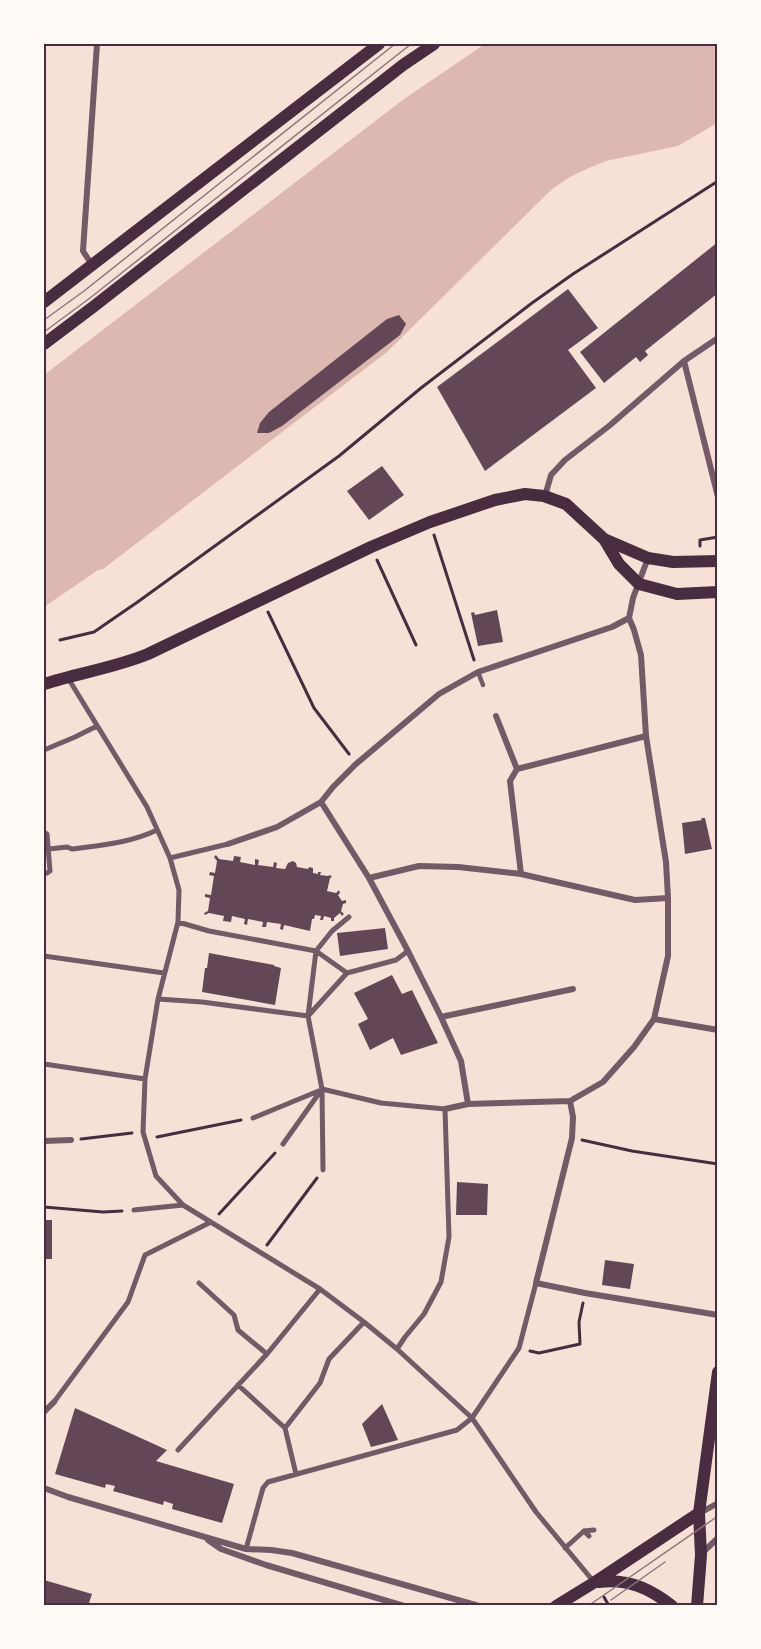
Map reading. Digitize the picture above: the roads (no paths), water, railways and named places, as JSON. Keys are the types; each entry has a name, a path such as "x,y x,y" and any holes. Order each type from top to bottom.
{"main road":[{"path":"44,302 379,44"},
{"path":"44,344 403,65 434,44"},
{"path":"44,684 138,658 371,547 430,522 495,500 525,494 544,496 566,504 604,540 619,564 639,584 676,594 717,592"},
{"path":"604,540 648,558 673,562 717,561"},
{"path":"697,1605 701,1555 699,1513 717,1372"},
{"path":"555,1605 595,1582 699,1513"},
{"path":"595,1582 610,1580 635,1584 659,1595 672,1605"}],"street":[{"path":"92,265 83,251 97,44"},
{"path":"544,496 551,475 565,460 609,426 684,361 717,338"},
{"path":"684,361 717,497"},
{"path":"254,1118 322,1089 381,1103 446,1109 468,1104 570,1101 603,1082 634,1047 654,1019 668,956 666,862 646,736 641,655 629,618 633,598 648,558"},
{"path":"170,858 228,844 277,827 321,802 356,764 439,694 478,672 612,627 629,618"},
{"path":"67,676 147,807 170,858 179,890 178,922 158,999 145,1079 143,1132 156,1176 183,1205 320,1289 364,1322 472,1418 536,1512 595,1582"},
{"path":"495,714 517,769"},
{"path":"44,750 75,738 97,726"},
{"path":"521,874 510,781 517,769 646,736"},
{"path":"321,802 369,878 441,1017 461,1061 468,1104"},
{"path":"49,850 126,841 157,830"},
{"path":"44,832 47,834 49,850 50,871 47,873"},
{"path":"369,878 419,866 477,869 521,874 635,900 668,898"},
{"path":"323,1170 322,1089 308,1016 316,951 332,931 349,917"},
{"path":"178,922 209,931 316,951 347,974"},
{"path":"308,1016 347,974 396,960 408,951"},
{"path":"44,956 164,973"},
{"path":"441,1017 573,989"},
{"path":"158,999 202,1002 308,1016"},
{"path":"654,1019 717,1030"},
{"path":"44,1064 145,1079"},
{"path":"283,1144 322,1089"},
{"path":"246,1549 263,1488 268,1482 457,1430 472,1418 519,1348 572,1138 573,1117 570,1101"},
{"path":"397,1349 424,1314 441,1282 449,1237 446,1109"},
{"path":"44,1141 71,1140"},
{"path":"134,1210 183,1205"},
{"path":"44,1412 129,1302 145,1255 211,1222"},
{"path":"177,1239 181,1246"},
{"path":"199,1283 234,1315 238,1330 267,1354"},
{"path":"536,1283 717,1315"},
{"path":"178,1450 267,1354 320,1289"},
{"path":"285,1428 320,1383 328,1359 364,1322"},
{"path":"238,1385 285,1428 296,1474"},
{"path":"44,1488 246,1549 292,1553 479,1605"},
{"path":"699,1513 717,1503"},
{"path":"565,1548 584,1531 594,1530"},
{"path":"584,1531 589,1536"},
{"path":"202,1536 221,1549 266,1565 404,1605"},
{"path":"701,1555 717,1538"}],"lane":[{"path":"478,672 483,685"}],"tram line":[{"path":"44,320 84,291 395,44"},
{"path":"44,332 411,44"},
{"path":"588,1606 718,1516"},
{"path":"611,1600 665,1562"}]}
